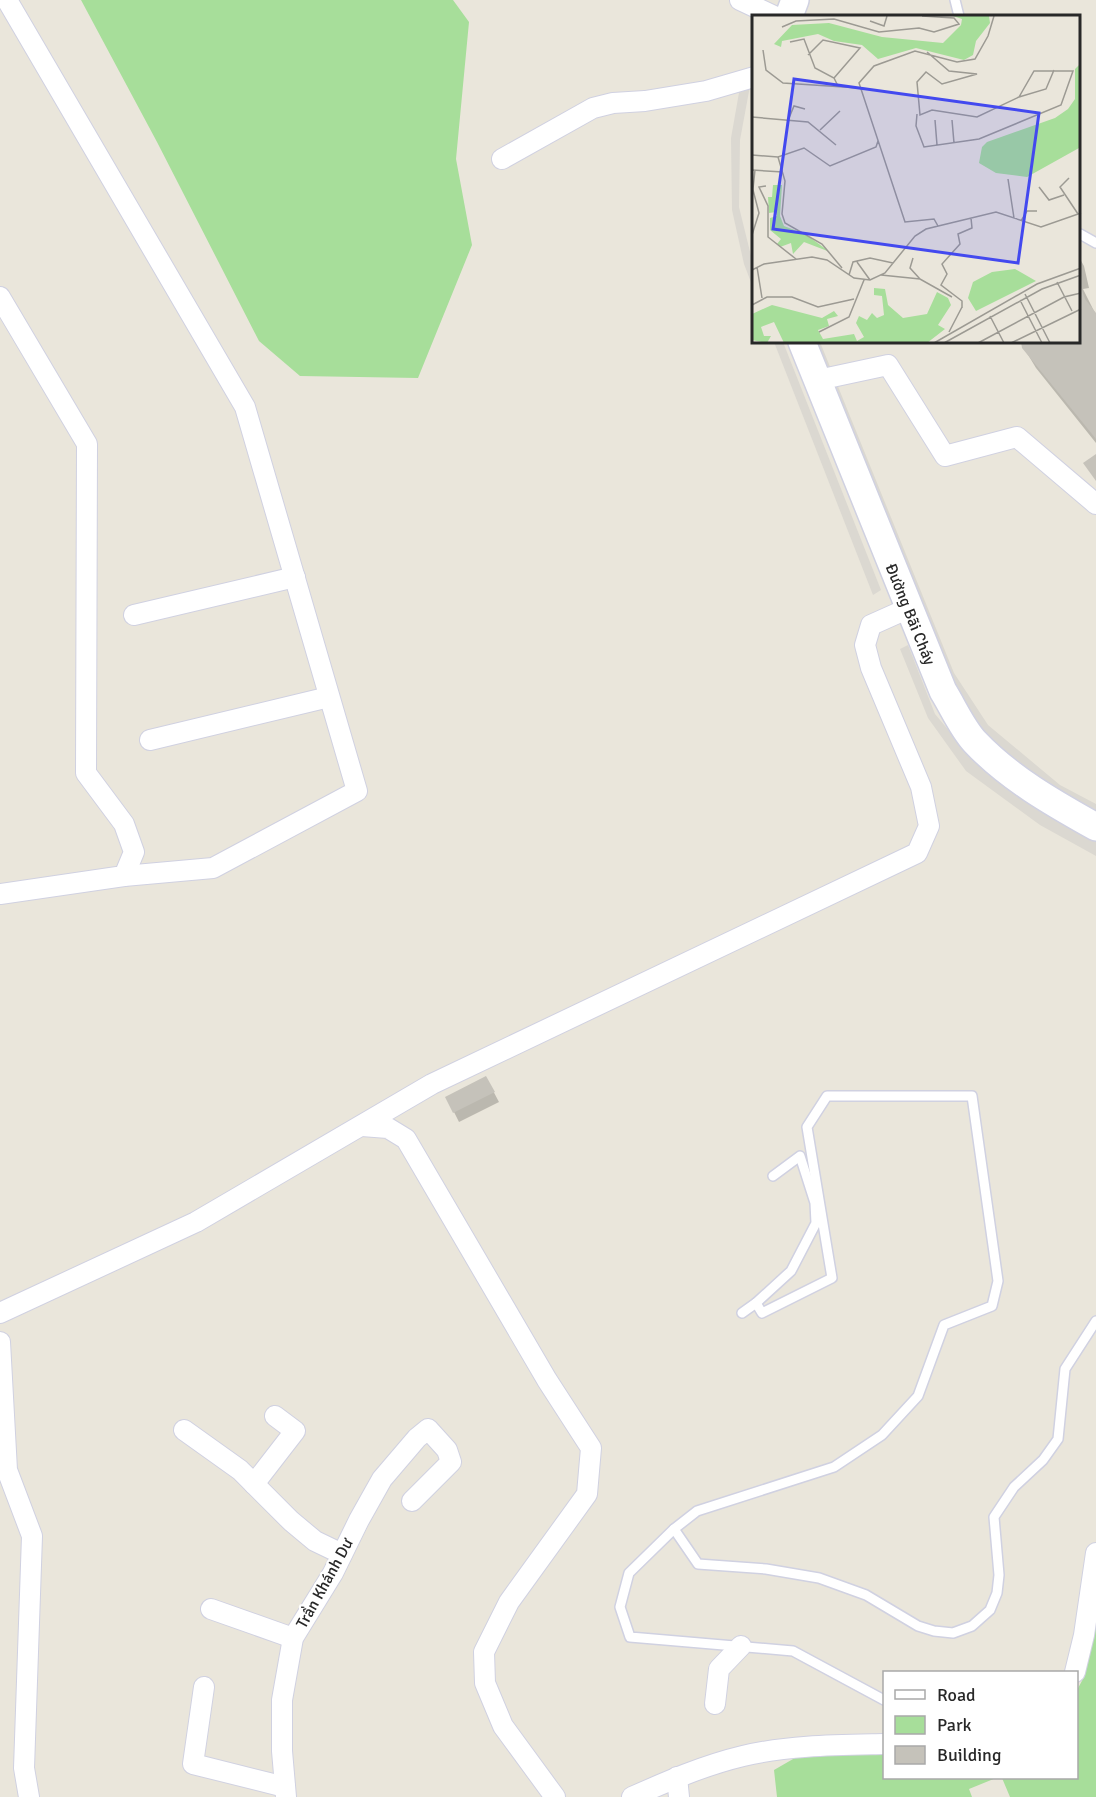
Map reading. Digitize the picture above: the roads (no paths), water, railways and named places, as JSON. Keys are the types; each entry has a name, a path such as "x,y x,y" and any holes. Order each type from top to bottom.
{"main road":[{"path":"789,15 795,0"},
{"name":"Đường Bãi Cháy","path":"803,344 943,691 973,740 1005,769 1051,802 1096,827"}],"street":[{"path":"0,894 124,876 213,868 357,791 245,407 7,0"},
{"path":"740,0 772,15"},
{"path":"502,159 593,108 613,103 645,101 706,91 752,78"},
{"path":"0,297 87,444 86,773 124,824 134,852 124,876"},
{"path":"818,380 888,365 945,456 1017,437 1096,504"},
{"path":"134,615 295,577"},
{"path":"0,1313 196,1222 432,1084 916,853 929,826 921,787 870,668 865,645 871,625 909,608"},
{"path":"150,740 329,696"},
{"path":"362,1126 388,1128 406,1140 548,1380 591,1448 587,1494 509,1602 484,1652 485,1683 503,1726 555,1797"},
{"path":"0,1342 3,1472 32,1536 24,1768 29,1797"},
{"path":"254,1484 295,1431 275,1416"},
{"name":"Trần Khánh Dư","path":"286,1792 282,1750 282,1700 293,1638 333,1574 358,1520 382,1479 417,1438 428,1429 447,1450 451,1462 412,1501"},
{"path":"184,1430 240,1470 315,1541 342,1554"},
{"path":"1075,1671 1084,1635 1096,1553"},
{"path":"211,1609 293,1638"},
{"path":"715,1704 719,1669 741,1646"},
{"path":"204,1687 193,1764 286,1792"},
{"path":"632,1797 677,1777 744,1755 817,1746 883,1744"},
{"path":"677,1777 679,1797"}],"lane":[{"path":"955,0 959,15"},
{"path":"1081,235 1096,243"},
{"path":"756,1303 762,1313 832,1278 807,1127 827,1096 972,1096 998,1281 992,1306 944,1325 918,1396 882,1435 834,1467 697,1511 674,1529 629,1573 620,1607 630,1636 793,1651 883,1699"},
{"path":"773,1176 800,1156 810,1143"},
{"path":"742,1313 790,1271 816,1223 815,1203 800,1156"},
{"path":"674,1529 698,1564 766,1569 819,1578 866,1595 918,1626 934,1631 953,1633 972,1626 990,1610 997,1593 999,1575 994,1517 1014,1487 1043,1460 1058,1439 1065,1370 1096,1321"}]}
